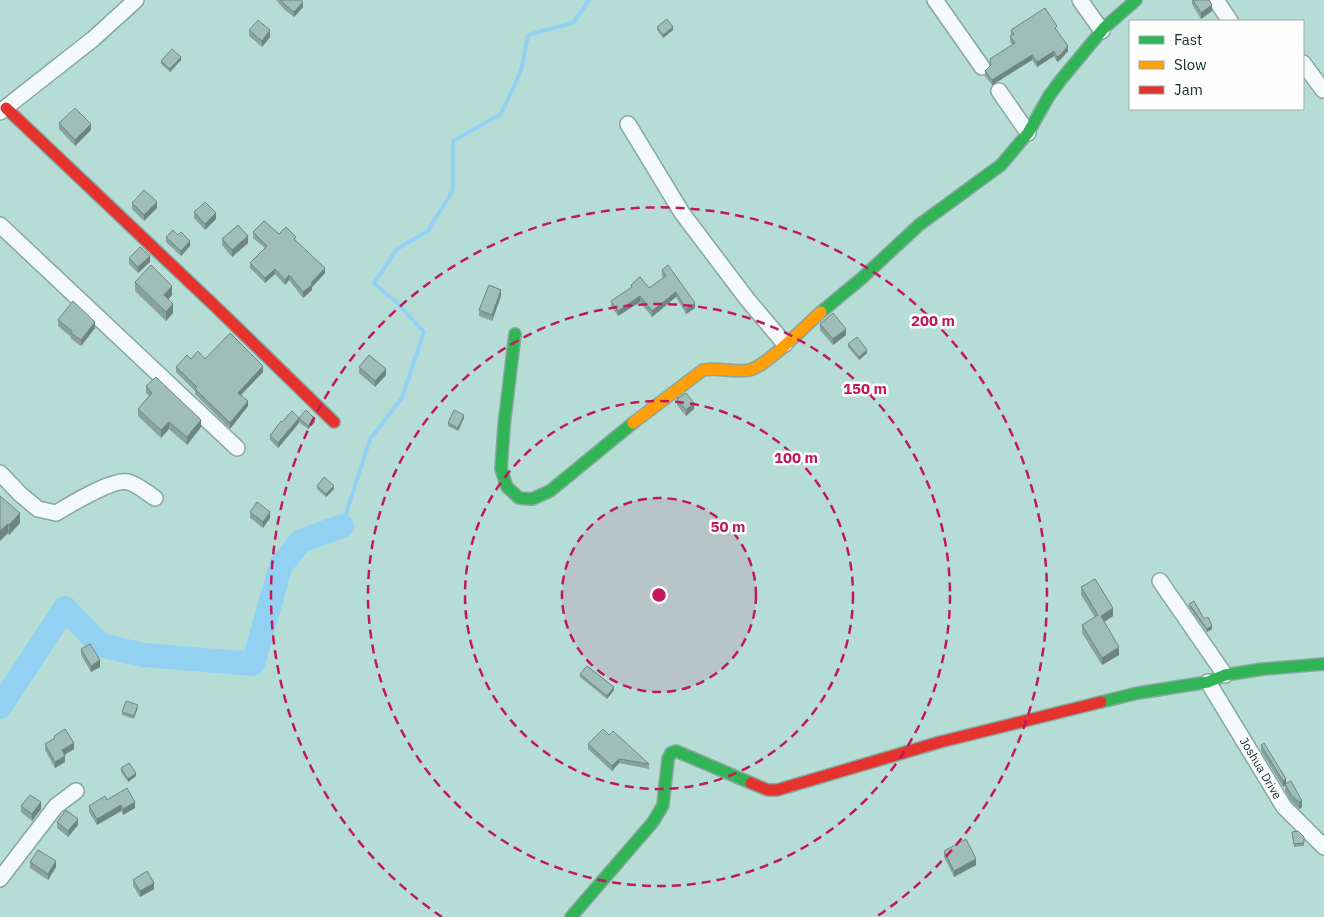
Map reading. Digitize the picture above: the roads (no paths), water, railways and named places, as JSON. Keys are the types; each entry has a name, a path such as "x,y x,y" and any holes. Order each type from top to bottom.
{"street":[{"path":"136,0 93,39 3,110 212,304 334,422"},
{"path":"935,0 982,67"},
{"path":"1080,0 1102,31"},
{"path":"515,334 501,469 507,487 511,492 519,498 532,499 550,491 646,412 703,370 712,368 750,370 766,361 862,278 919,225 1001,166 1028,133 1049,96 1102,31 1136,0"},
{"path":"1216,0 1229,20"},
{"path":"1304,64 1322,90"},
{"path":"999,91 1028,133"},
{"path":"628,124 682,213 747,299 785,344"},
{"path":"0,225 237,448"},
{"path":"0,473 38,509 56,513 84,496 120,481 129,482 155,498"},
{"path":"1160,581 1225,675"},
{"path":"572,917 653,822 663,805 668,759 671,753 676,751 748,783 768,790 778,790 1008,724 1138,693 1208,682 1225,675 1262,669 1324,664"},
{"name":"Joshua Drive","path":"1208,682 1284,807 1324,846"},
{"path":"0,879 56,806 76,791"}],"waterway":[{"path":"342,526 370,439 402,398 424,332 398,304 374,283 397,249 428,231 453,190 453,141 501,114 521,71 528,35 573,23 589,0"},
{"path":"0,707 65,608 100,645 144,655 253,664 281,565 301,541 342,526"}]}
